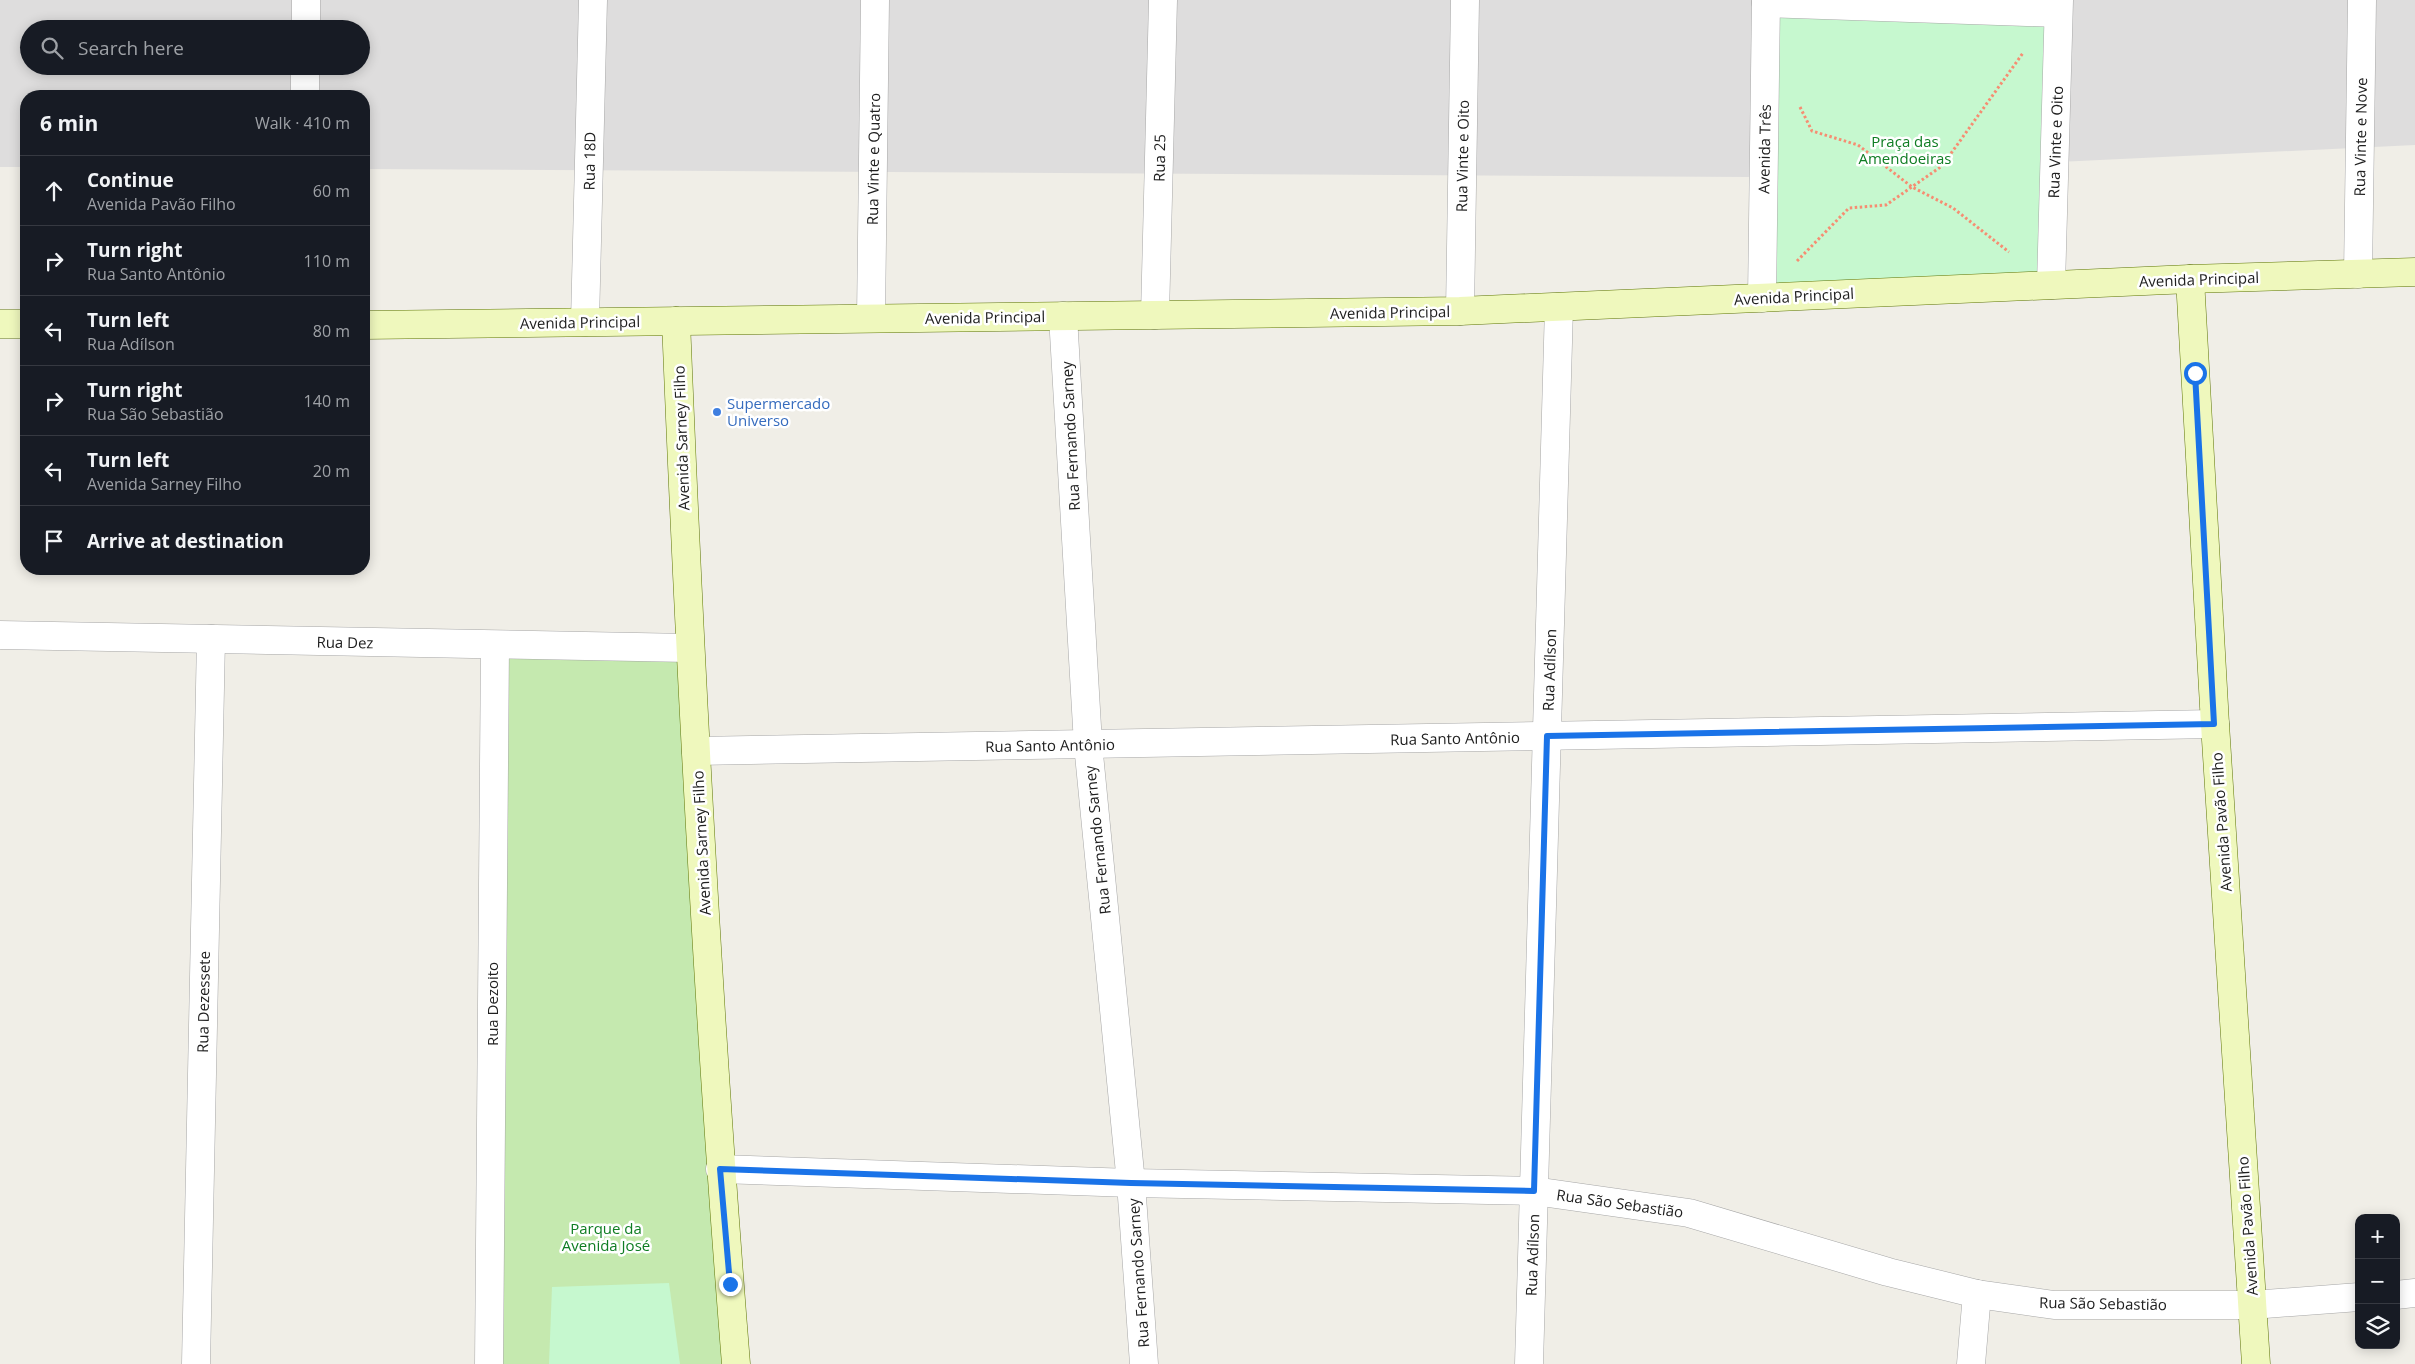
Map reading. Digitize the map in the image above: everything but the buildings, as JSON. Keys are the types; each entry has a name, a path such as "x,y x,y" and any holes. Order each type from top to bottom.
{"street":[{"path":"306,0 306,20"},
{"name":"Rua 18D","path":"585,322 593,0"},
{"name":"Rua Vinte e Quatro","path":"871,318 874,0"},
{"name":"Rua 25","path":"1154,315 1162,0"},
{"name":"Rua Vinte e Oito","path":"1460,311 1465,0"},
{"name":"Rua Vinte e Nove","path":"2358,274 2362,0"},
{"path":"1766,2 2059,6"},
{"name":"Avenida Três","path":"1762,298 1766,2"},
{"name":"Rua Vinte e Oito","path":"2051,285 2059,6"},
{"path":"305,75 305,90"},
{"name":"Avenida Principal","path":"370,325 1460,311 2190,279 2415,272"},
{"name":"Avenida Pavão Filho","path":"2190,279 2214,724 2256,1364"},
{"name":"Rua Adílson","path":"1529,1364 1560,307"},
{"name":"Rua Fernando Sarney","path":"1062,316 1088,744 1131,1183 1144,1364"},
{"name":"Avenida Sarney Filho","path":"676,321 689,648 720,1169 736,1364"},
{"path":"0,324 20,324"},
{"name":"Rua Dez","path":"0,635 689,648"},
{"name":"Rua Dezessete","path":"196,1364 211,639"},
{"name":"Rua Dezoito","path":"489,1364 495,645"},
{"name":"Rua Santo Antônio","path":"696,751 2214,724"},
{"name":"Rua São Sebastião","path":"720,1169 1131,1183 1534,1191 1689,1213 1888,1272 1977,1294 2054,1305 2252,1305 2355,1297"},
{"path":"1971,1364 1977,1294"},
{"path":"2400,1295 2415,1294"}],"path":[{"path":"1762,298 1849,208 1886,205 1942,166 2028,45"},
{"path":"1798,101 1812,132 1858,145 1912,187 1953,208 2051,285"}],"shaded area":[{"path":"0,0 2415,0 2415,145 1747,177 370,169 370,90 20,90 20,167 0,167"}],"green space":[{"name":"Praça das Amendoeiras","path":"1770,8 2052,17 2049,282 1765,294"},
{"name":"Parque da Avenida José","path":"487,648 687,651 741,1364 480,1364"},
{"path":"669,1283 680,1364 549,1364 552,1287"}],"place":[{"name":"Supermercado Universo","path":"717,412"}],"route":[{"path":"730,1284 720,1169 1131,1183 1534,1191 1547,736 2214,724 2195,373"}]}
